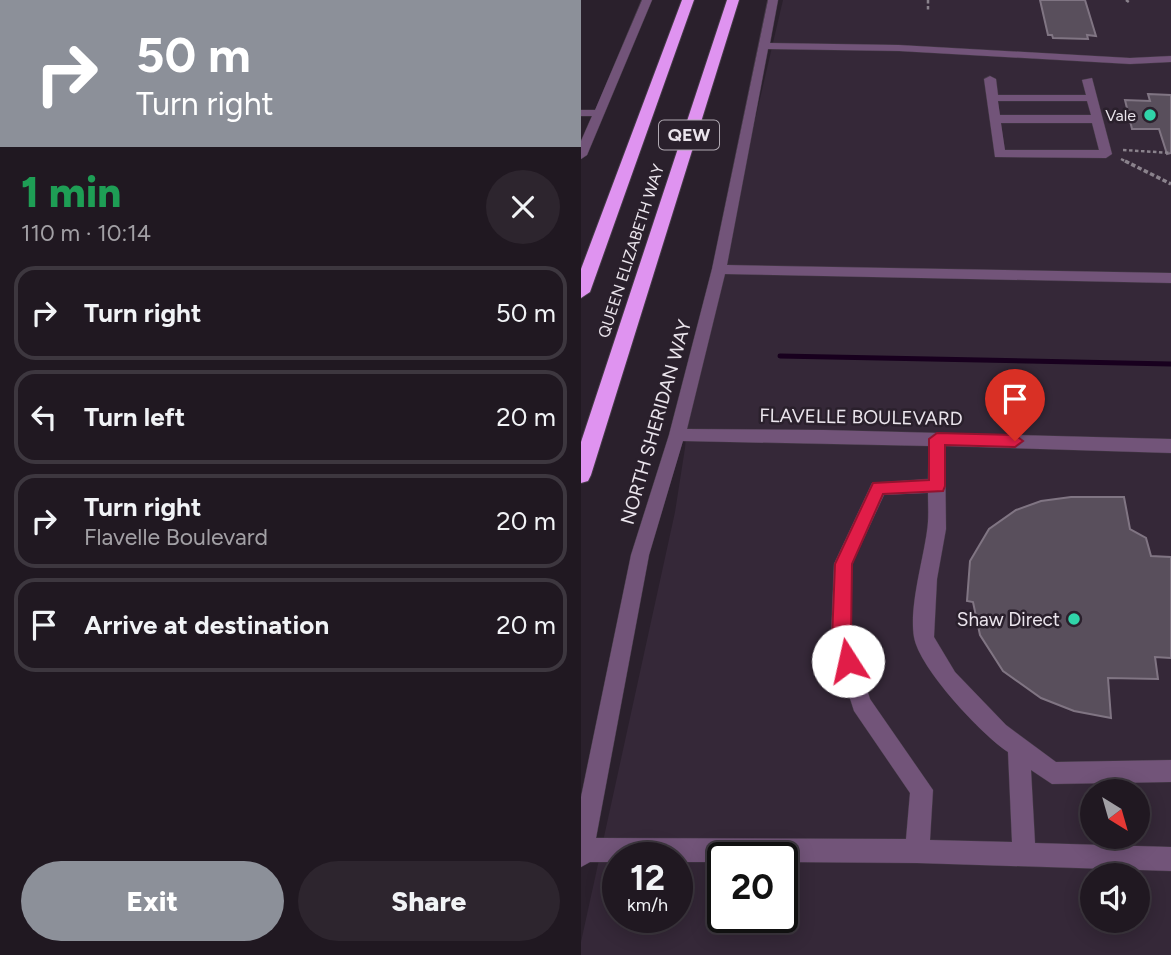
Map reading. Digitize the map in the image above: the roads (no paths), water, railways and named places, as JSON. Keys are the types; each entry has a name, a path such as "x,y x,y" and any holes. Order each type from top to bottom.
{"highway":[{"name":"QUEEN ELIZABETH WAY","path":"581,292 688,0"},
{"name":"QUEEN ELIZABETH WAY","path":"581,475 733,0"}],"street":[{"path":"581,155 647,0"},
{"name":"NORTH SHERIDAN WAY","path":"582,853 640,555 677,435 719,269 773,0"},
{"path":"764,46 899,48 1131,61 1171,59"},
{"path":"990,79 999,154 1106,154 1088,80"},
{"path":"992,98 1092,99"},
{"path":"581,113 599,113"},
{"path":"995,119 1097,118"},
{"path":"719,269 1171,278"},
{"name":"FLAVELLE BOULEVARD","path":"677,435 1171,446"},
{"path":"937,439 937,529 926,579 924,638 948,680 998,733 1052,773 1171,771"},
{"path":"917,851 922,790 861,704 841,639 843,564 878,488 937,486"},
{"path":"1019,746 1024,853"},
{"path":"582,853 917,851 1171,859"}],"waterway":[{"path":"780,356 1171,364"}],"place":[{"name":"Vale","path":"1150,115"},
{"name":"Shaw Direct","path":"1074,619"}]}
